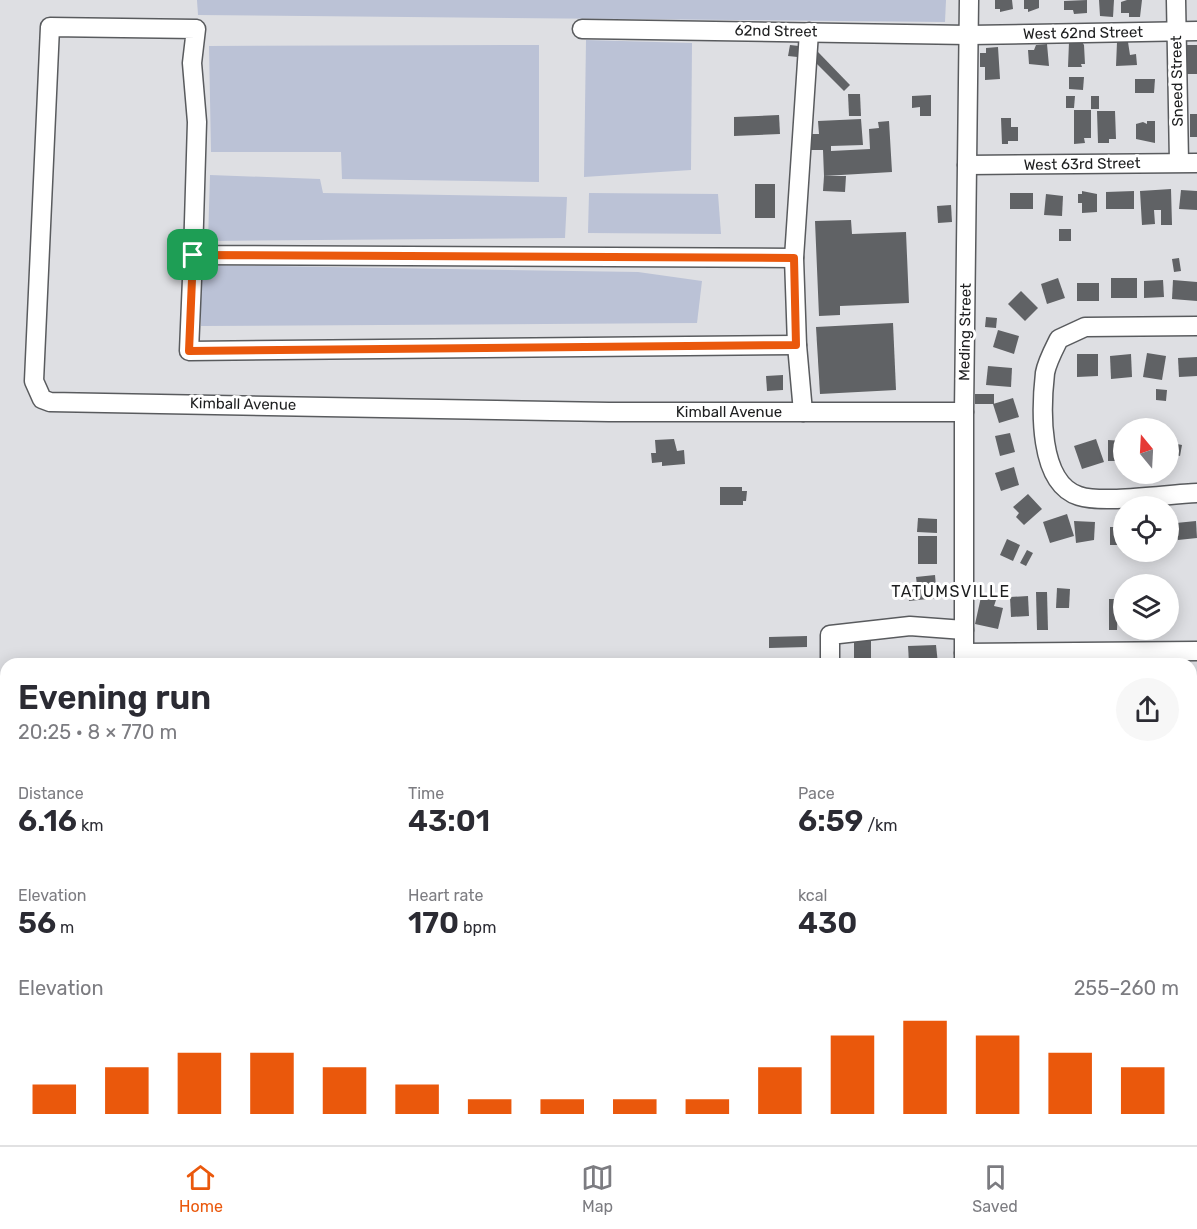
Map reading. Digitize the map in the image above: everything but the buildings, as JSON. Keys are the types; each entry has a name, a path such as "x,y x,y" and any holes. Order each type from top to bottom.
{"street":[{"name":"Meding Street","path":"964,658 964,412 969,0"},
{"name":"Sneed Street","path":"1176,0 1188,163"},
{"name":"Kimball Avenue","path":"193,255 197,122 192,63 196,29 50,27 34,381 42,399 50,402 597,412 964,412"},
{"name":"62nd Street","path":"582,29 969,35"},
{"name":"West 62nd Street","path":"969,35 1197,31"},
{"path":"803,412 796,345 794,258 809,32"},
{"name":"West 63rd Street","path":"967,165 1188,163"},
{"path":"794,258 193,255 189,351 796,345"},
{"path":"1197,326 1085,327 1059,339 1045,371 1045,440 1048,462 1058,482 1076,496 1095,500 1197,493"},
{"path":"830,658 830,635 910,626 964,630"},
{"path":"993,658 1197,651"}],"shaded area":[{"path":"197,0 946,0 945,22 198,15"},
{"path":"586,40 692,43 691,170 584,177"},
{"path":"539,45 539,182 342,179 341,152 211,152 209,46"},
{"path":"210,175 320,179 323,193 567,197 565,238 208,241"},
{"path":"589,193 718,194 721,234 588,233"},
{"path":"200,265 638,272 702,281 697,323 201,326"}],"district":[{"name":"TATUMSVILLE","path":"951,591"}],"route":[{"path":"193,255 570,259 794,258 796,345 274,348 189,351 193,255"}]}
